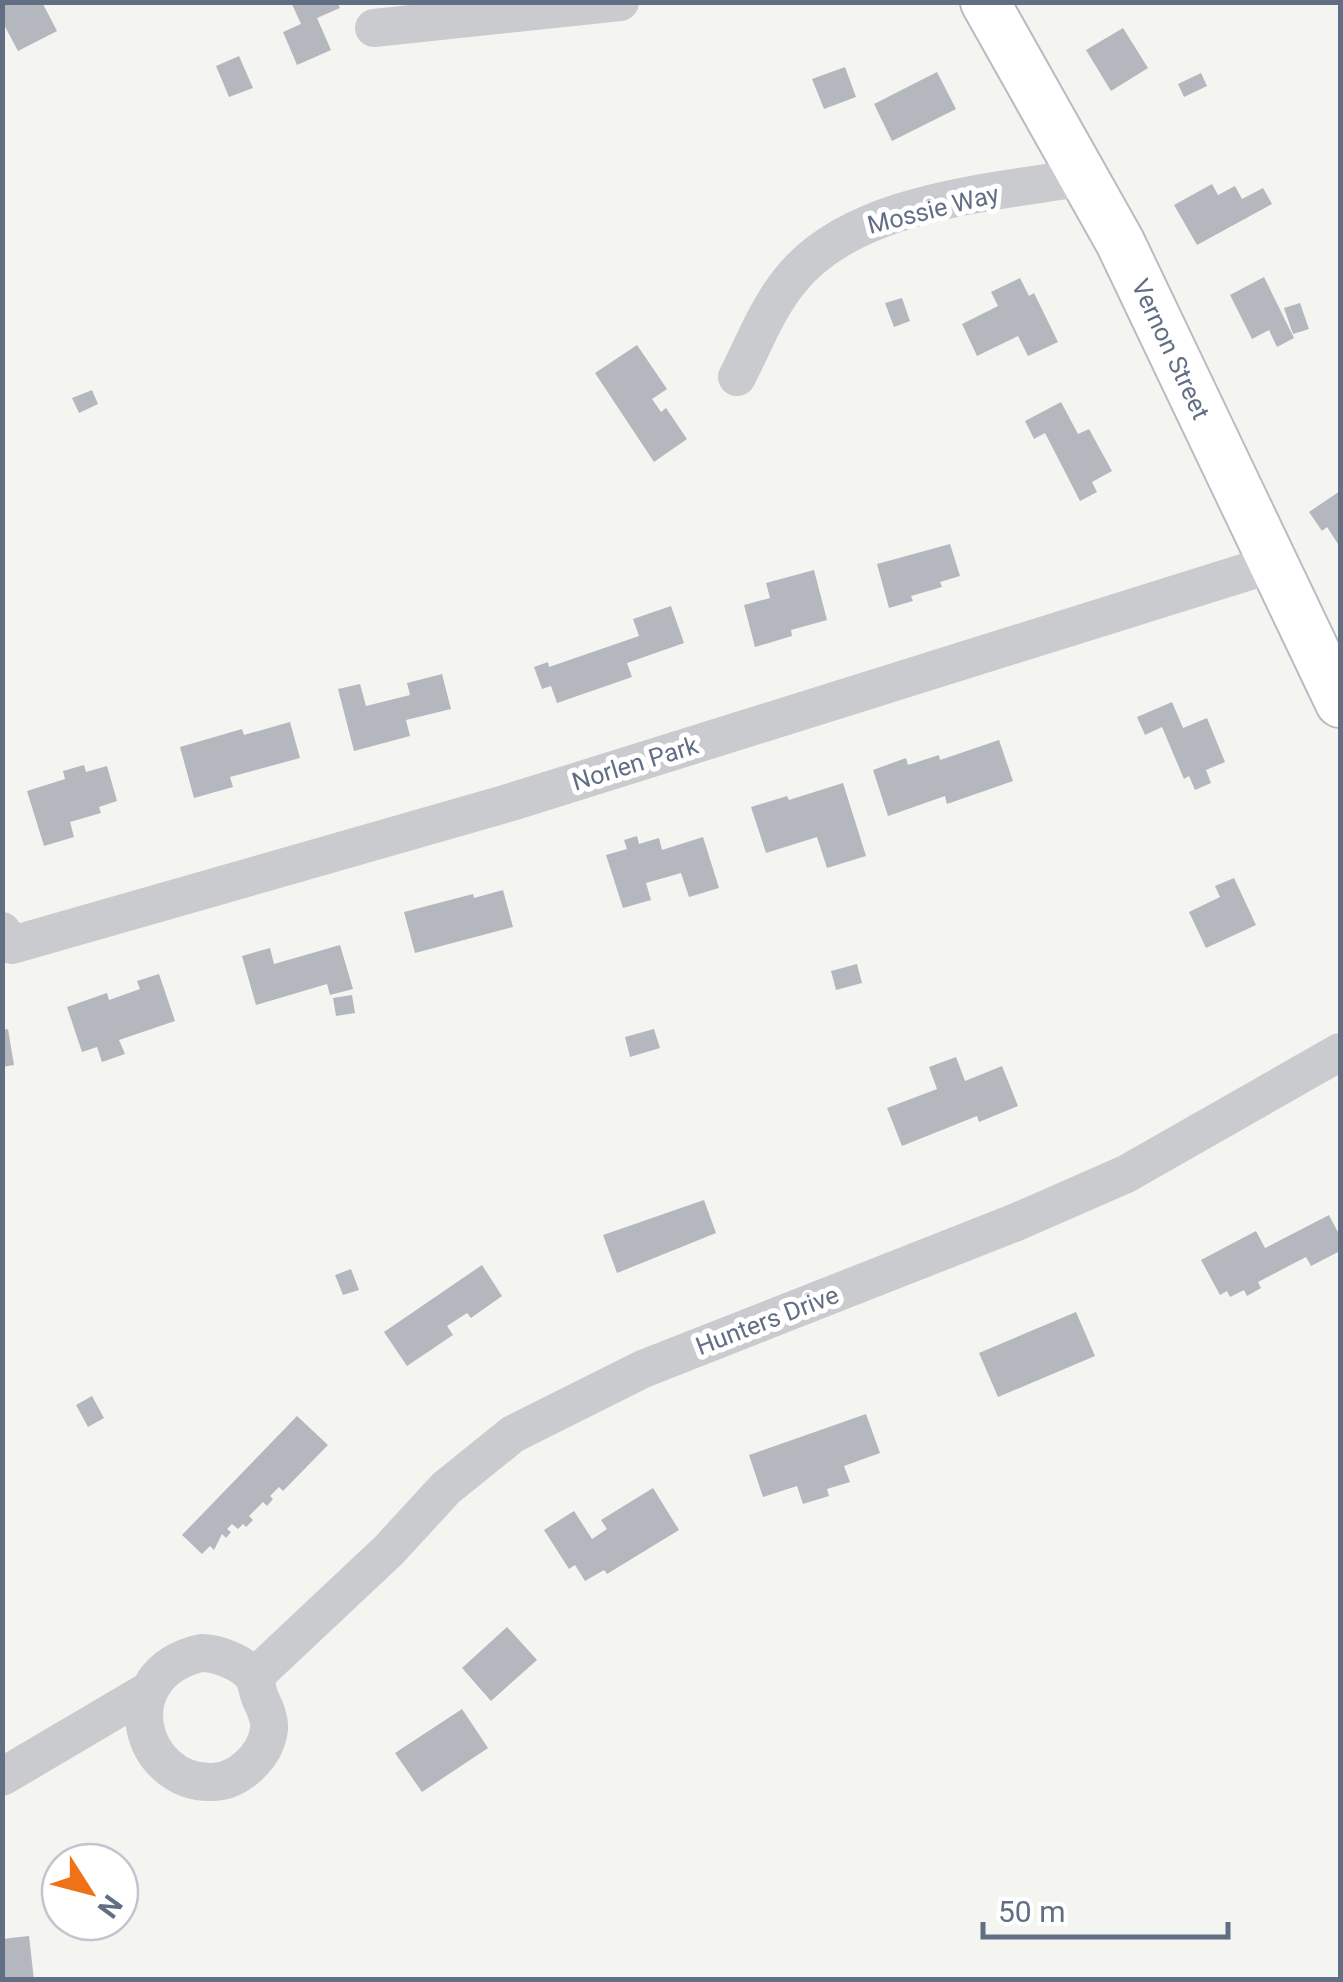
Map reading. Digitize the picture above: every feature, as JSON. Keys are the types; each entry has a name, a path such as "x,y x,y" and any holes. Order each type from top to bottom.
{"main road":[{"name":"Vernon Street","path":"986,2 1143,289 1340,703"}],"street":[{"path":"374,28 620,2"},
{"name":"Mossie Way","path":"737,378 787,283 833,240 888,215 1085,177"},
{"name":"Norlen Park","path":"2,931 12,945 508,803 1272,564"},
{"name":"Hunters Drive","path":"254,1677 389,1550 456,1478 525,1427 643,1369 1126,1174 1340,1052"},
{"path":"200,1653 216,1653 254,1677 270,1728 248,1768 229,1780 214,1782 182,1776 158,1754 145,1725 146,1692 171,1663 200,1653"},
{"path":"2,1776 146,1692"}],"building":[{"path":"2,2 42,2 57,31 18,51 2,21"},
{"path":"291,2 337,2 340,8 317,18 331,50 297,65 283,32 301,24"},
{"path":"1123,28 1148,68 1111,91 1086,50"},
{"path":"239,56 253,88 229,97 216,66"},
{"path":"845,67 856,97 824,109 812,79"},
{"path":"937,72 956,109 892,141 874,104"},
{"path":"1201,73 1207,86 1184,97 1178,84"},
{"path":"1212,184 1218,195 1235,186 1242,199 1263,188 1272,204 1197,245 1174,205"},
{"path":"1264,277 1294,338 1277,347 1269,330 1252,339 1230,295"},
{"path":"1020,278 1029,296 1034,293 1058,342 1028,356 1018,336 977,356 962,324 998,306 991,292"},
{"path":"902,298 910,321 894,327 885,303"},
{"path":"1300,303 1309,329 1293,334 1284,308"},
{"path":"637,345 667,389 652,399 661,412 666,408 687,439 654,462 595,373"},
{"path":"92,390 98,404 79,413 72,398"},
{"path":"1061,402 1078,434 1089,429 1112,471 1092,482 1097,492 1080,501 1045,433 1034,439 1025,421"},
{"path":"1340,491 1340,547 1327,527 1322,531 1309,512"},
{"path":"950,544 960,576 940,582 942,587 911,596 913,601 889,608 877,564"},
{"path":"814,570 827,620 791,630 792,636 755,647 744,605 770,598 766,583"},
{"path":"671,606 684,643 627,663 632,677 557,703 551,686 542,689 534,667 548,662 549,667 639,636 633,619"},
{"path":"442,674 451,709 406,720 410,736 354,751 338,689 360,684 366,706 410,695 407,683"},
{"path":"1172,702 1183,728 1207,718 1225,762 1206,770 1211,783 1195,790 1189,776 1184,779 1162,727 1145,735 1137,717"},
{"path":"290,722 300,758 230,777 233,787 194,798 180,747 242,729 244,735"},
{"path":"999,740 1013,781 947,804 945,796 888,816 873,770 906,758 908,765 939,755 940,760"},
{"path":"84,765 86,772 107,766 117,801 99,807 101,813 70,822 74,837 44,846 27,791 65,779 63,771"},
{"path":"843,783 866,856 827,868 817,837 766,853 751,807"},
{"path":"637,836 639,844 659,838 662,850 703,837 719,888 689,897 681,873 646,883 651,900 623,908 606,855 627,849 624,840"},
{"path":"1234,878 1256,925 1206,948 1189,912 1220,897 1215,886"},
{"path":"503,890 513,927 415,953 404,912"},
{"path":"340,945 353,989 330,995 327,984 256,1005 242,956 270,948 274,964"},
{"path":"857,964 862,983 836,990 831,971"},
{"path":"159,974 175,1021 119,1040 125,1054 102,1062 97,1047 82,1052 67,1007 107,993 109,1000 140,989 137,981"},
{"path":"352,995 355,1013 336,1016 333,998"},
{"path":"8,1029 14,1065 2,1067 2,1030"},
{"path":"654,1029 660,1048 630,1057 625,1037"},
{"path":"956,1057 965,1081 1002,1066 1018,1106 979,1122 977,1116 902,1146 887,1108 937,1089 929,1067"},
{"path":"704,1200 716,1233 617,1273 603,1235"},
{"path":"1329,1215 1340,1236 1340,1251 1311,1266 1306,1257 1258,1282 1261,1288 1247,1296 1244,1290 1230,1297 1227,1291 1220,1295 1201,1260 1256,1231 1265,1248"},
{"path":"482,1265 502,1296 471,1318 467,1313 447,1326 453,1335 407,1366 384,1332"},
{"path":"351,1269 359,1290 343,1295 335,1275"},
{"path":"1076,1312 1095,1356 998,1397 979,1353"},
{"path":"92,1396 104,1418 88,1427 76,1405"},
{"path":"866,1414 880,1453 844,1466 850,1482 827,1489 829,1496 803,1504 797,1486 763,1497 749,1455"},
{"path":"297,1416 328,1445 283,1491 279,1487 270,1496 273,1499 267,1506 263,1502 249,1516 253,1520 246,1527 243,1524 238,1529 232,1524 227,1529 231,1532 226,1538 222,1534 214,1550 210,1546 202,1554 182,1535"},
{"path":"653,1488 679,1530 607,1574 604,1570 585,1581 575,1565 569,1569 544,1530 574,1511 592,1539 607,1529 601,1520"},
{"path":"507,1627 537,1660 491,1701 462,1668"},
{"path":"462,1709 488,1748 422,1792 395,1753"},
{"path":"29,1936 34,1980 2,1980 2,1939"}]}
